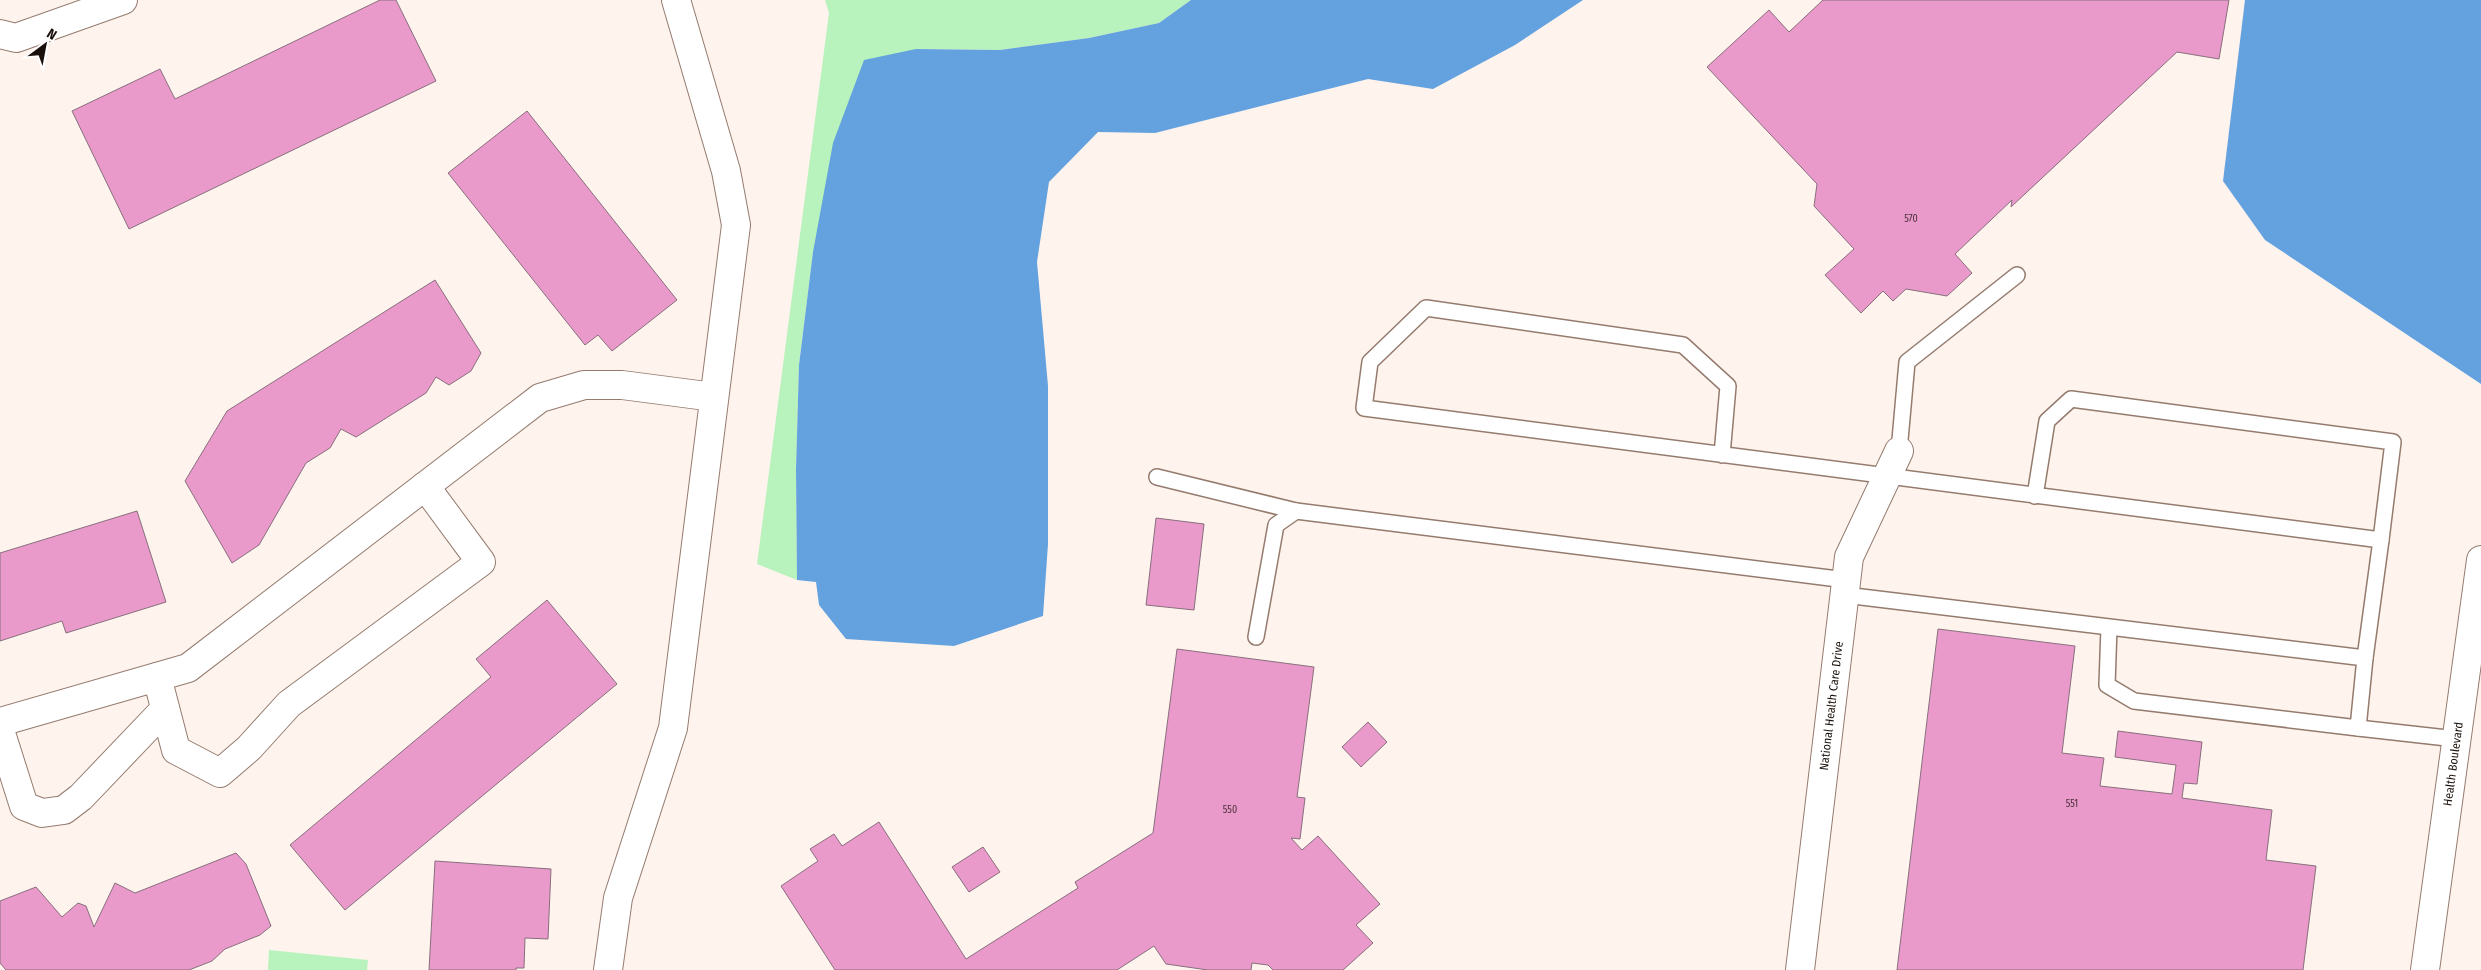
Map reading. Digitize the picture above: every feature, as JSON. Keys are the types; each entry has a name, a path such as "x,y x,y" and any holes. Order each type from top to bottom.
{"street":[{"path":"0,34 16,38 123,0"},
{"path":"608,970 618,898 672,728 736,225 726,171 676,0"},
{"path":"0,722 188,668 540,398 584,385 622,385 714,397"},
{"name":"National Health Care Drive","path":"1800,970 1849,557 1899,451"},
{"path":"157,677 176,750 220,773 249,748 288,704 481,562 425,486"},
{"name":"Health Boulevard","path":"2425,970 2481,560"},
{"path":"0,730 24,806 42,813 64,810 81,797 165,709"}],"lane":[{"path":"1899,451 1907,362 2017,276"},
{"path":"1722,455 1728,386 1684,345 1426,308 1370,362 1364,408 1887,477 2381,540"},
{"path":"2035,496 2047,421 2071,400 2393,442 2365,658 2358,728"},
{"path":"1157,477 1296,511 1845,587 2109,627 2365,658"},
{"path":"1256,637 1276,526 1296,511"},
{"path":"2109,627 2107,685 2134,702 2456,739"}],"green space":[{"path":"825,0 1191,0 1159,23 1089,38 1000,50 916,49 813,252 799,365 796,469 797,580 757,564 829,13"},
{"path":"269,950 368,960 367,970 268,970"}],"water":[{"path":"1191,0 1583,0 1515,45 1433,89 1368,79 1155,133 1098,132 1049,182 1037,262 1048,386 1048,544 1043,616 954,646 846,639 819,605 816,582 797,580 796,469 799,365 813,252 833,143 864,60 916,49 1000,50 1089,38 1159,23"},
{"path":"2245,0 2481,0 2481,384 2265,240 2223,181"}],"building":[{"path":"380,0 396,0 436,81 129,229 72,111 160,69 175,99"},
{"path":"1823,0 2229,0 2219,59 2177,52 2011,207 2012,200 1955,254 1972,273 1947,296 1906,289 1893,301 1883,291 1861,313 1825,275 1854,249 1814,206 1817,184 1707,67 1769,10 1789,32"},
{"path":"527,111 677,300 612,351 598,335 585,345 448,173"},
{"path":"435,280 481,353 471,371 449,385 436,377 426,393 356,437 341,429 330,448 306,463 259,545 232,563 185,481 227,411"},
{"path":"137,511 166,602 66,633 62,621 0,641 0,553"},
{"path":"1156,518 1204,524 1194,610 1146,605"},
{"path":"547,600 617,684 345,910 290,845 491,677 476,659"},
{"path":"1938,629 2075,646 2062,753 2104,758 2100,786 2172,794 2176,765 2115,757 2118,731 2202,742 2197,784 2184,783 2182,798 2272,810 2266,860 2316,866 2303,970 1897,970"},
{"path":"1177,649 1314,667 1297,797 1305,798 1300,839 1291,838 1302,850 1318,836 1380,904 1356,925 1373,943 1343,970 1273,970 1268,965 1252,963 1251,970 1208,970 1166,964 1154,946 1117,970 835,970 781,886 818,861 810,849 834,834 842,846 879,822 966,959 1078,888 1075,882 1153,833"},
{"path":"1368,722 1387,742 1361,767 1342,747"},
{"path":"983,847 1000,872 969,892 952,867"},
{"path":"236,853 246,864 271,926 260,935 225,949 212,961 189,970 6,970 0,963 0,901 36,887 62,917 78,903 86,906 94,927 115,883 135,893"},
{"path":"435,861 551,869 548,939 525,938 524,968 516,968 516,970 429,970"}]}
